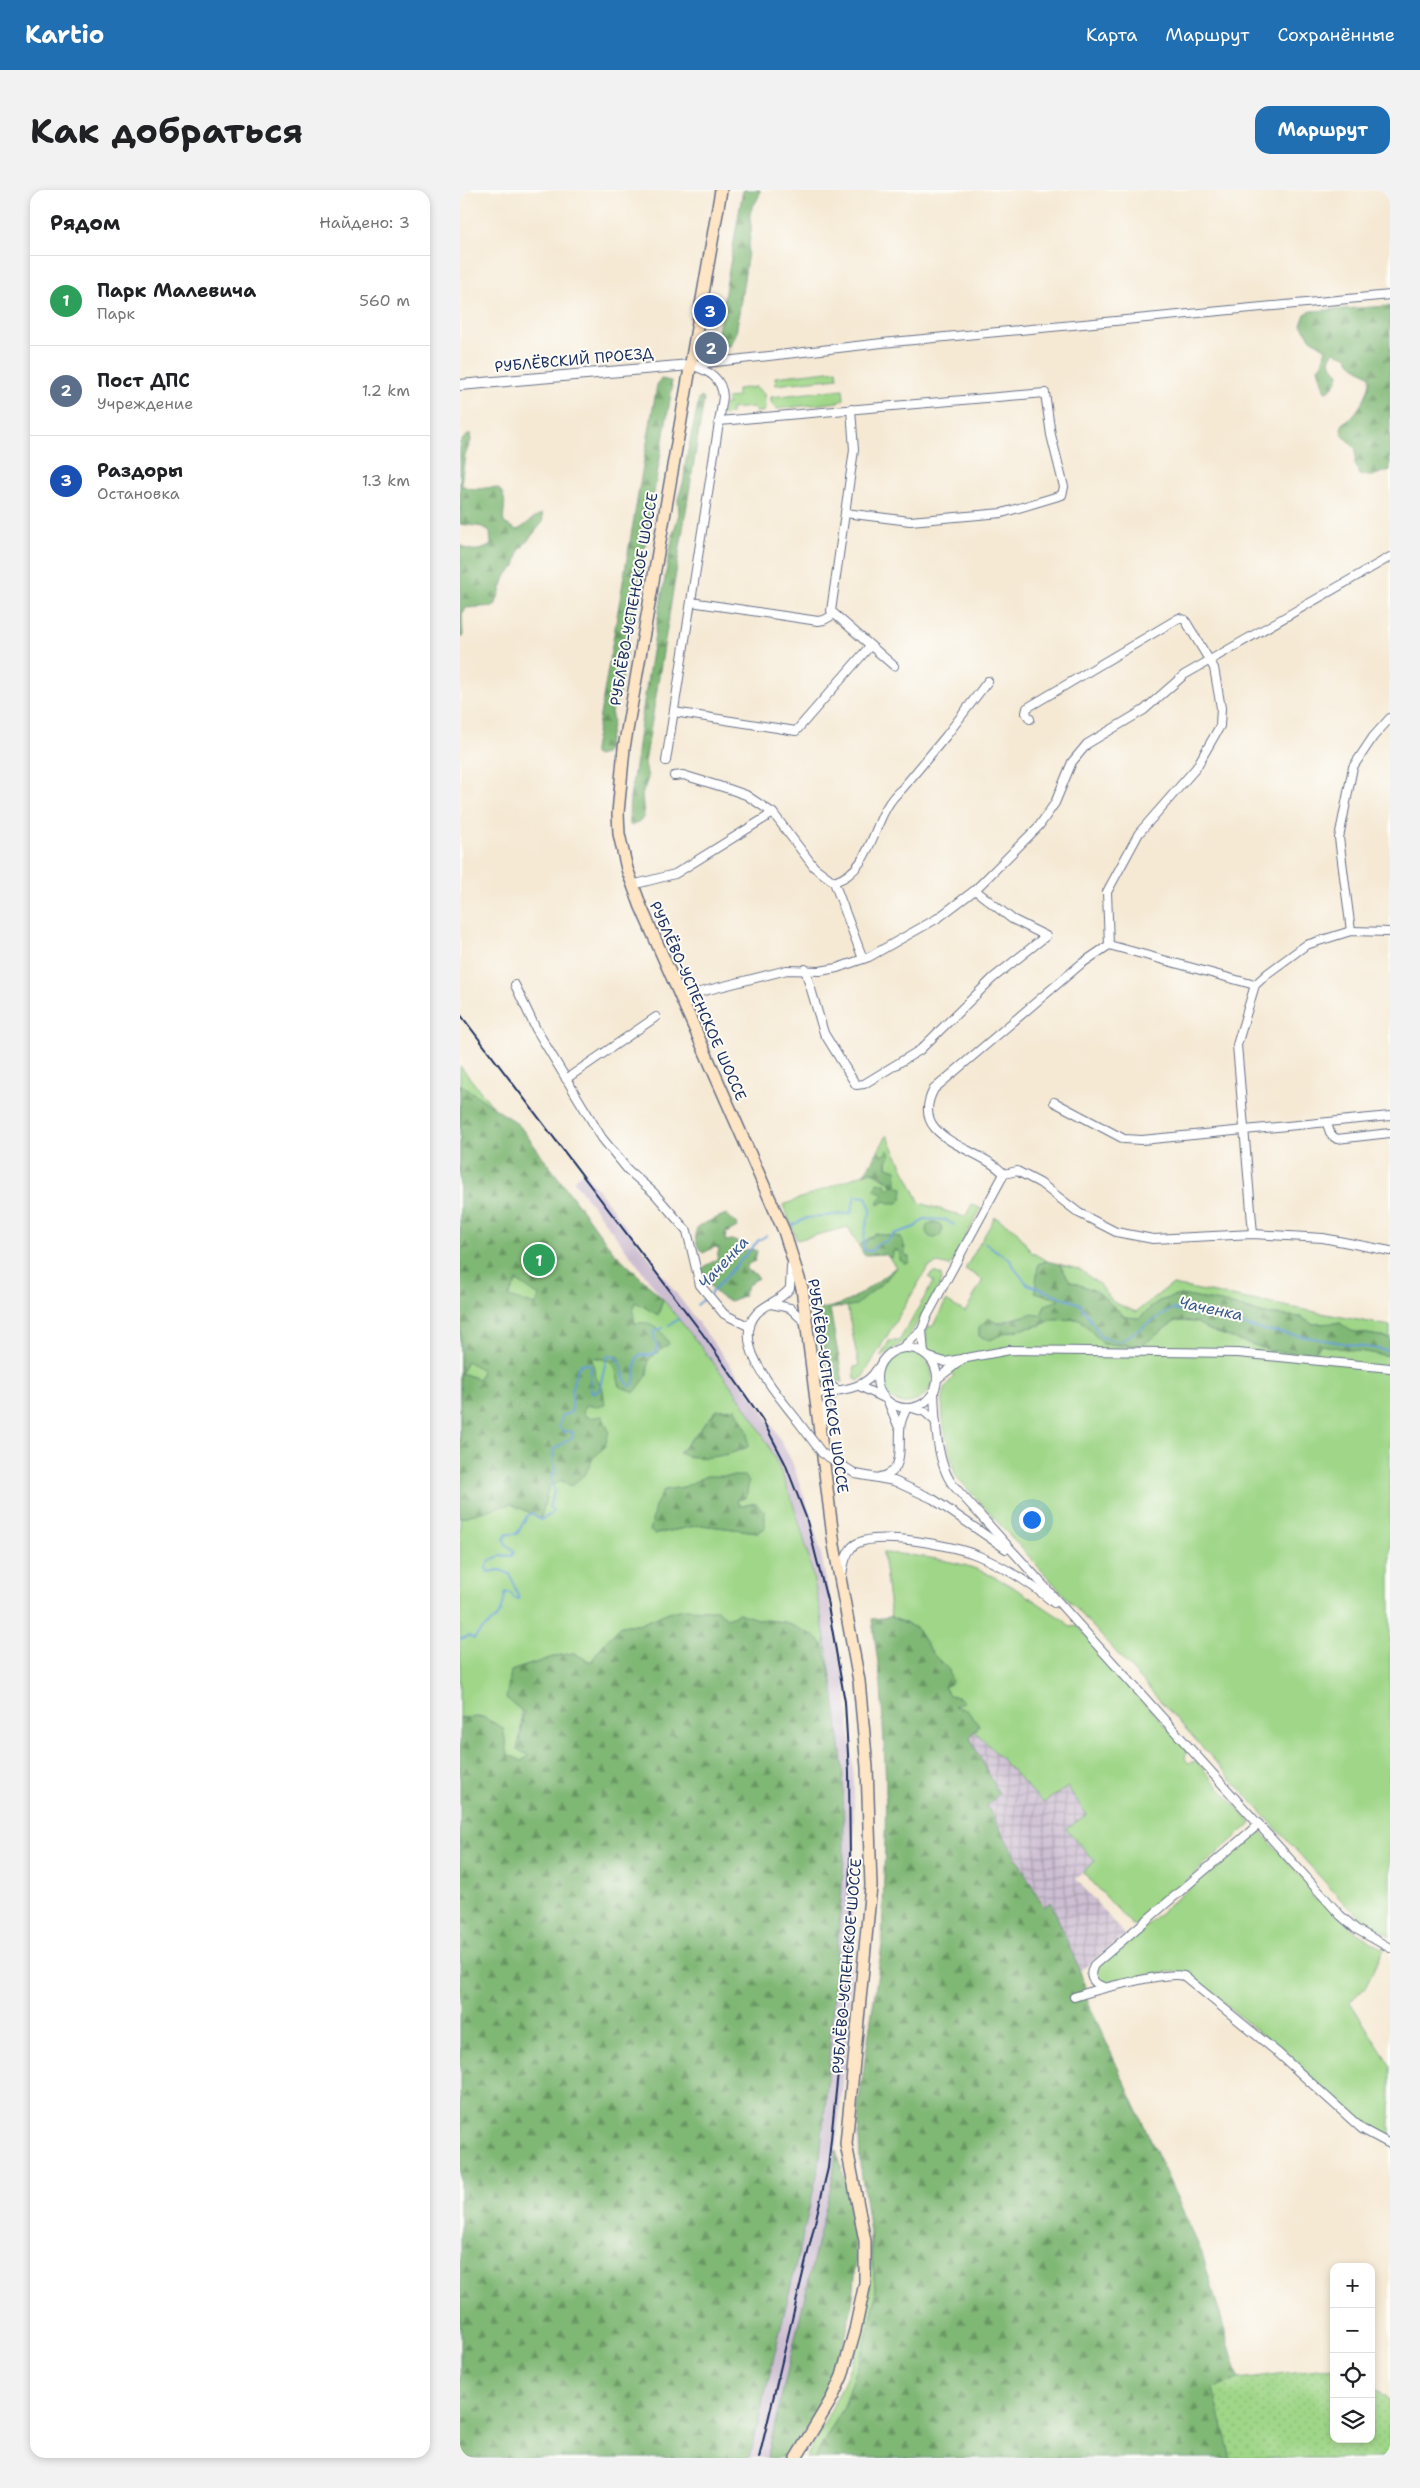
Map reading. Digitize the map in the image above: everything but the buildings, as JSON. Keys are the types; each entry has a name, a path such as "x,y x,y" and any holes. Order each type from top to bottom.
{"main road":[{"name":"РУБЛЁВО-УСПЕНСКОЕ ШОССЕ","path":"721,190 623,755 618,813 620,834 632,885 789,1244 802,1288 842,1593 859,1680 872,1864 867,1945 846,2144 864,2241 865,2276 859,2314 842,2376 832,2398 796,2458"}],"street":[{"path":"690,365 882,343 1390,295"},
{"path":"666,761 722,397 719,381 711,373 690,365"},
{"name":"РУБЛЁВСКИЙ ПРОЕЗД","path":"460,384 690,365"},
{"path":"719,421 1045,393 1050,435 1064,491 1059,496 996,513 904,521 844,513"},
{"path":"851,410 854,450 830,606 833,615 894,666"},
{"path":"681,1000 700,992 787,970 831,970 863,959 938,918 975,890 1044,820 1055,803 1072,762 1087,744 1144,710 1177,680 1210,659 1390,557"},
{"path":"691,602 818,620 824,620 833,615"},
{"path":"1030,719 1026,713 1027,708 1179,618 1185,620 1210,659 1221,708 1220,726 1196,768 1139,833 1107,892 1110,945"},
{"path":"674,712 796,731 870,646"},
{"path":"834,882 845,879 854,871 872,841 884,811 894,795 902,789 946,736 988,681"},
{"path":"1351,931 1339,838 1353,767 1373,737 1390,718"},
{"path":"674,776 683,775 729,788 746,795 772,813 814,867 834,882 863,959"},
{"path":"632,885 675,874 772,813"},
{"path":"805,969 824,1033 856,1085 864,1084 920,1050 993,978 1046,936 1012,919 975,890"},
{"path":"1253,1234 1237,1045 1255,986 1268,972 1306,945 1351,931 1390,932"},
{"path":"1004,1174 995,1163 956,1146 940,1135 929,1118 928,1101 934,1089 1081,964 1110,945 1255,986"},
{"path":"515,985 536,1029 602,1138 624,1166 654,1193 681,1222 690,1240 700,1285 712,1302 724,1314 750,1327"},
{"path":"566,1078 656,1017"},
{"path":"1054,1102 1124,1138 1142,1140 1327,1124 1390,1116"},
{"path":"1327,1124 1331,1134 1337,1139 1390,1133"},
{"path":"815,1394 859,1386 870,1378 886,1356 902,1348 922,1330 938,1293 1004,1174 1017,1171 1040,1183 1078,1213 1116,1232 1154,1239 1253,1234 1323,1238 1390,1252"},
{"path":"789,1244 792,1274 790,1288 784,1295 757,1313 750,1327 748,1339 751,1352 763,1374 822,1453 856,1474 894,1481 933,1499 1018,1557"},
{"path":"771,1304 790,1308 808,1325"},
{"path":"922,1330 927,1355 935,1367 937,1379 934,1390 936,1422 947,1478 1340,1915 1369,1937 1390,1948"},
{"path":"810,1345 820,1374 825,1382 837,1390"},
{"path":"902,1348 914,1348 945,1362 1010,1350 1238,1353 1390,1368"},
{"path":"937,1379 966,1357"},
{"path":"879,1365 876,1383 900,1430"},
{"path":"859,1386 869,1389 886,1401 924,1412 936,1422"},
{"path":"822,1446 824,1408 830,1396 837,1390"},
{"path":"876,1477 887,1476 894,1471 899,1463 900,1430 909,1408 927,1400 934,1390"},
{"path":"842,1593 845,1556 853,1546 872,1539 905,1540 978,1556 1035,1587 1074,1619"},
{"path":"1104,1987 1096,1985 1092,1980 1090,1971 1094,1965 1258,1824"},
{"path":"1074,1997 1104,1987 1123,1986 1170,1976 1184,1976 1277,2052 1362,2129 1390,2144"}],"shaded area":[{"path":"584,1171 749,1390 775,1430 792,1462 813,1522 822,1559 846,1686 854,1782 854,1851 849,2022 844,2072 833,2176 767,2458 750,2458 819,2167 826,2099 844,1860 843,1770 833,1687 819,1603 801,1528 788,1491 764,1437 743,1404 573,1180"},
{"path":"976,1732 1043,1803 1068,1787 1086,1815 1096,1861 1076,1879 1125,1935 1080,1971 1051,1902 1045,1907 986,1805 970,1738"}],"green space":[{"path":"743,190 760,190 750,214 751,231 736,334 730,346 722,345 718,339 718,332"},
{"path":"1390,306 1390,470 1372,476 1359,475 1355,463 1356,449 1342,435 1341,428 1344,422 1358,409 1366,395 1370,376 1354,366 1346,356 1334,352 1330,357 1331,364 1339,374 1336,382 1325,392 1318,368 1322,363 1326,349 1311,339 1301,325 1305,314 1311,311"},
{"path":"837,370 838,378 776,385 775,377"},
{"path":"661,379 671,381 672,388 619,695 611,712 613,720 607,750 605,754 598,756 594,754 594,750 657,385"},
{"path":"756,387 764,394 765,407 763,412 755,412 754,407 731,409 731,414 722,415 724,404 728,404 727,398 737,397 737,389"},
{"path":"843,389 844,399 839,402 777,409 771,402 771,397"},
{"path":"702,397 704,400 645,763 648,778 642,795 644,817 633,826 630,825 629,816 630,798 649,671 673,534 679,514 678,499 684,480 685,465 699,399"},
{"path":"470,433 471,441 465,455 461,484 473,489 491,487 500,490 505,502 504,523 517,530 542,514 543,522 519,551 515,566 505,577 495,606 466,608 462,614 463,636 460,638 460,545 475,550 491,545 490,531 483,527 460,524 460,442"},
{"path":"460,1066 659,1312 663,1299 716,1366 754,1419 778,1466 801,1528 816,1591 833,1687 823,1644 784,1622 757,1619 739,1613 727,1619 669,1612 643,1623 621,1626 605,1642 591,1662 573,1653 556,1656 511,1671 521,1710 520,1737 517,1749 528,1755 522,1761 508,1755 483,1717 460,1718","holes":["717,1410 702,1456 688,1457 679,1453","684,1487 737,1500 739,1506 758,1532 701,1525 655,1534 664,1490"]},
{"path":"460,1084 519,1125 612,1250 663,1299 658,1315 635,1302 633,1312 635,1323 647,1323 656,1326 663,1333 669,1344 649,1359 647,1376 635,1392 620,1387 615,1367 611,1361 592,1357 595,1375 603,1390 605,1405 597,1407 585,1405 583,1414 589,1418 602,1416 609,1431 605,1447 593,1458 586,1473 571,1486 562,1481 549,1486 541,1518 511,1504 460,1518","holes":["517,1281 539,1296 536,1305 508,1297","467,1361 482,1370 479,1379 461,1373"]},
{"path":"887,1135 920,1203 965,1217 972,1204 981,1209 950,1266 938,1263 928,1267 862,1378 858,1381 855,1379 854,1367 859,1366 847,1306 868,1294 896,1267 889,1258 892,1257 894,1249 905,1256 901,1237 875,1234 859,1246 848,1227 797,1240 783,1205 871,1171 890,1182 893,1187 879,1191 884,1194 878,1204 883,1201 890,1194 894,1186 895,1175 895,1170 887,1167 888,1151 882,1156 878,1151"},
{"path":"888,1150 890,1156 887,1161 887,1167 896,1170 896,1186 903,1188 902,1198 898,1203 885,1201 878,1205 878,1200 884,1194 875,1190 877,1183 885,1184 889,1189 893,1187 886,1179 871,1171 864,1174 878,1151 882,1156"},
{"path":"726,1214 736,1223 737,1227 726,1233 725,1241 732,1240 739,1243 736,1250 739,1252 750,1249 757,1251 755,1261 748,1264 746,1270 757,1275 758,1278 747,1286 743,1296 730,1301 716,1293 701,1269 717,1259 719,1248 715,1247 703,1253 696,1240 696,1229 698,1226"},
{"path":"995,1217 1016,1230 1031,1252 1047,1261 1038,1264 1061,1300 1041,1315 1027,1316 979,1327 979,1336 990,1340 1005,1333 1041,1325 1051,1320 1080,1319 1103,1344 1141,1346 1175,1321 1196,1322 1211,1331 1272,1351 1321,1345 1390,1356 1390,1936 1361,1918 1342,1901 955,1475 942,1409 943,1396 947,1385 954,1377 944,1359 926,1352 926,1328 933,1326 946,1301 965,1312 983,1280 965,1269"},
{"path":"934,1222 942,1230 934,1238 926,1230"},
{"path":"875,1234 901,1237 905,1248 905,1255 909,1257 909,1263 904,1263 900,1260 900,1252 895,1249 889,1258 885,1254 864,1255 859,1246"},
{"path":"1047,1261 1059,1264 1070,1281 1098,1292 1125,1317 1139,1318 1159,1301 1180,1295 1221,1302 1264,1314 1301,1317 1312,1324 1340,1323 1351,1331 1390,1338 1390,1356 1321,1345 1313,1354 1272,1351 1211,1331 1196,1322 1175,1321 1141,1346 1103,1344 1080,1319 1051,1320 1041,1325 1005,1333 990,1340 979,1336 979,1327 988,1318 999,1324 1030,1314 1041,1315 1045,1305 1060,1300 1035,1292 1038,1264"},
{"path":"1059,1264 1081,1270 1101,1286 1113,1302 1136,1312 1173,1285 1390,1326 1390,1338 1350,1331 1340,1323 1312,1324 1301,1317 1264,1314 1221,1302 1180,1295 1159,1301 1139,1318 1125,1317 1098,1292 1070,1281"},
{"path":"896,1267 886,1280 856,1305 830,1309 843,1382 829,1380 829,1372 823,1368 816,1309 838,1305 859,1295"},
{"path":"934,1272 941,1275 942,1281 906,1341 880,1357 889,1341 899,1341 934,1281 928,1277"},
{"path":"906,1351 916,1353 924,1359 930,1367 932,1377 930,1387 924,1395 916,1401 906,1403 896,1401 888,1395 882,1387 880,1377 882,1367 888,1359 896,1353"},
{"path":"736,1409 748,1432 748,1447 713,1457 695,1457 679,1453 717,1410"},
{"path":"706,1476 746,1476 749,1482 746,1498 737,1500 739,1506 756,1503 765,1512 765,1528 758,1532 701,1525 655,1534 650,1531 655,1506 664,1490 684,1487"},
{"path":"883,1553 931,1558 974,1568 1001,1580 1065,1621 1070,1627 1077,1626 1187,1750 1185,1758 1188,1763 1196,1761 1251,1823 1137,1925 1132,1925 1083,1872 1095,1861 1066,1829 1086,1815 1068,1787 1043,1803 976,1732 979,1725 953,1706 963,1702 949,1695 944,1687 949,1670 932,1653 916,1628 891,1617"},
{"path":"685,1609 717,1610 727,1618 739,1613 757,1619 784,1622 813,1635 823,1644 833,1688 843,1770 844,1860 819,2167 750,2458 460,2458 460,1718 483,1717 503,1728 508,1755 523,1761 528,1755 517,1749 523,1712 506,1698 511,1671 556,1656 573,1653 591,1662 605,1642 621,1626 643,1623 669,1612"},
{"path":"891,1617 916,1628 932,1653 949,1670 952,1683 944,1687 949,1695 958,1696 964,1702 954,1706 967,1710 979,1726 970,1738 999,1794 987,1806 1044,1907 1051,1902 1086,1986 1083,1991 1202,2253 1239,2379 1213,2388 1231,2458 814,2458 844,2407 864,2347 876,2298 870,2233 860,2164 858,2107 882,1945 886,1784 881,1685 872,1619"},
{"path":"1260,1831 1314,1891 1312,1897 1316,1900 1321,1900 1357,1933 1384,1949 1366,1986 1350,2002 1390,2065 1390,2139 1358,2120 1284,2053 1187,1973 1166,1972 1102,1984 1095,1976 1096,1968 1254,1832"},
{"path":"836,2150 850,2201 854,2226 855,2276 848,2327 834,2378 816,2414 788,2458 767,2458 833,2176"},
{"path":"870,2233 876,2298 864,2347 844,2407 814,2458 806,2458 824,2424 855,2354 865,2317 868,2296"},
{"path":"1330,2368 1330,2443 1375,2443 1375,2387 1390,2400 1390,2458 1231,2458 1213,2388 1239,2379"}],"waterway":[{"name":"Чаченка","path":"793,1225 807,1218 851,1213 855,1196 866,1197 871,1210 864,1236 865,1251 871,1251 894,1234 915,1227 924,1219 946,1220 954,1225"},
{"name":"Чаченка","path":"710,1294 759,1240 766,1236"},
{"name":"Чаченка","path":"985,1243 1010,1260 1027,1284 1080,1304 1101,1337 1119,1342 1172,1309 1264,1330 1390,1351"},
{"name":"Чаченка","path":"697,1305 707,1297"},
{"name":"Чаченка","path":"669,1325 679,1319"},
{"name":"Чаченка","path":"460,1639 470,1636 474,1639 500,1614 506,1592 519,1599 510,1574 500,1570 488,1572 486,1568 490,1561 497,1557 504,1555 512,1556 514,1551 506,1544 504,1539 507,1534 517,1534 527,1516 532,1513 540,1520 550,1515 553,1511 549,1507 554,1491 551,1476 555,1473 553,1450 572,1437 573,1432 562,1431 559,1426 562,1415 568,1414 572,1410 574,1380 581,1364 587,1363 591,1367 590,1389 594,1393 599,1390 607,1357 612,1355 619,1361 630,1387 635,1379 636,1363 639,1355 656,1353 657,1347 653,1332 663,1328"}],"railway":[{"path":"460,1014 702,1333 762,1419 785,1463 806,1517 827,1600 845,1702 849,1772 850,1860 847,1986 828,2168 759,2458"}],"place":[{"name":"Раздоры","path":"710,311"},
{"name":"Пост ДПС","path":"711,348"},
{"name":"Парк Малевича","path":"539,1260"}]}
